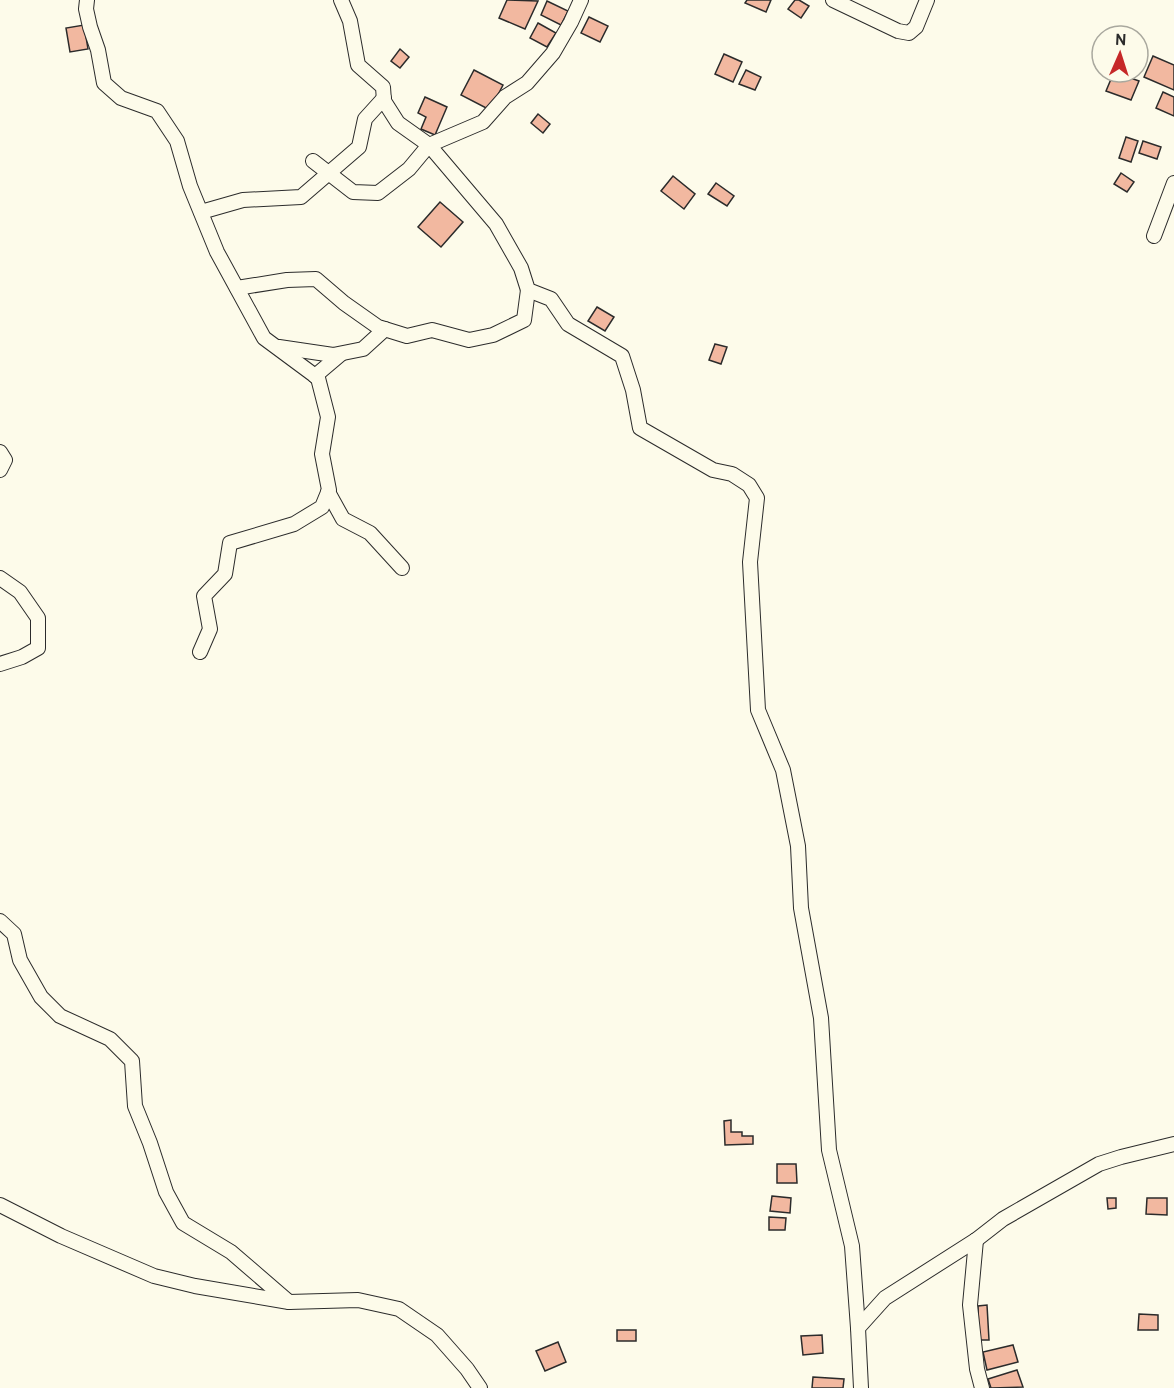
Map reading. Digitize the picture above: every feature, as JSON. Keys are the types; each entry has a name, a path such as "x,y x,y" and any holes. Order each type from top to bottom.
{"street":[{"path":"87,0 88,18 98,50 104,83 121,98 157,111 177,141 190,186 217,252 264,338 318,378 328,417 322,454 329,490 322,507 294,524 230,543 225,574 204,596 210,629 200,652"},
{"path":"237,288 287,280 316,279 344,303 378,327 407,336 432,330 469,340 493,335 524,320 528,290 520,268 496,224 429,145 398,123 384,101 383,87 358,65 350,21 341,0"},
{"path":"313,161 354,192 378,193 409,169 429,145 483,122 505,97 527,83 553,53 581,0"},
{"path":"833,0 898,31 909,33 916,27 927,0"},
{"path":"201,212 243,200 301,197 359,147 365,119 384,98"},
{"path":"1154,236 1174,183"},
{"path":"528,290 551,299 568,324 622,356 633,390 640,428 713,470 732,474 749,484 758,498 750,562 758,710 783,770 798,846 801,908 821,1018 829,1150 852,1246 861,1388"},
{"path":"277,347 333,356 363,349 385,329"},
{"path":"315,376 341,354"},
{"path":"0,452 5,460 0,470"},
{"path":"328,492 343,519 370,533 402,568"},
{"path":"0,578 20,592 38,618 38,648 22,657 0,664"},
{"path":"0,921 14,934 21,960 41,997 60,1016 110,1039 132,1061 135,1106 166,1192 183,1223 231,1252 289,1302"},
{"path":"858,1328 885,1298 976,1240 1003,1219 1099,1164 1174,1144"},
{"path":"0,1205 61,1236 154,1276 195,1286 289,1302 358,1300 399,1309 437,1335 480,1388"},
{"path":"976,1240 970,1305 977,1369 982,1388"}],"building":[{"path":"507,0 538,1 525,29 499,18"},
{"path":"747,0 771,0 766,12 745,3"},
{"path":"795,0 809,6 801,18 788,9"},
{"path":"547,1 568,11 561,25 541,15"},
{"path":"589,17 608,26 600,42 581,33"},
{"path":"538,23 556,33 547,47 530,38"},
{"path":"84,25 88,49 70,52 66,28"},
{"path":"400,49 409,57 400,68 391,61"},
{"path":"724,54 742,62 733,82 715,74"},
{"path":"1153,56 1174,65 1174,90 1150,80 1150,63"},
{"path":"474,70 503,85 490,110 461,95"},
{"path":"746,70 761,77 755,90 739,84"},
{"path":"1109,84 1138,84 1131,100 1106,91"},
{"path":"1163,92 1174,97 1174,116 1156,108"},
{"path":"425,97 447,107 435,135 421,129 426,117 418,113"},
{"path":"538,114 550,124 543,133 531,123"},
{"path":"1126,137 1138,141 1131,162 1119,158"},
{"path":"1143,141 1161,147 1157,159 1139,153"},
{"path":"1121,173 1134,182 1127,192 1114,184"},
{"path":"673,176 695,194 684,209 661,191"},
{"path":"716,183 734,196 727,206 708,194"},
{"path":"440,202 463,222 441,247 418,227"},
{"path":"597,307 614,317 605,331 588,321"},
{"path":"715,344 727,347 721,364 709,360"},
{"path":"731,1120 731,1132 742,1132 742,1136 753,1136 753,1144 725,1145 724,1121"},
{"path":"777,1164 796,1164 797,1183 777,1183"},
{"path":"772,1196 791,1198 790,1213 770,1211"},
{"path":"1107,1198 1116,1198 1116,1208 1108,1209"},
{"path":"1147,1198 1167,1198 1167,1215 1146,1214"},
{"path":"769,1217 786,1218 785,1230 769,1230"},
{"path":"987,1305 989,1340 979,1340 978,1306"},
{"path":"1139,1314 1158,1315 1158,1330 1138,1330"},
{"path":"617,1330 636,1330 636,1341 617,1341"},
{"path":"822,1335 823,1353 803,1355 801,1336"},
{"path":"558,1342 566,1362 545,1371 536,1351"},
{"path":"1013,1345 1018,1362 987,1370 983,1352"},
{"path":"1017,1370 1023,1387 991,1388 988,1379"},
{"path":"813,1377 844,1379 843,1388 812,1388"}]}
